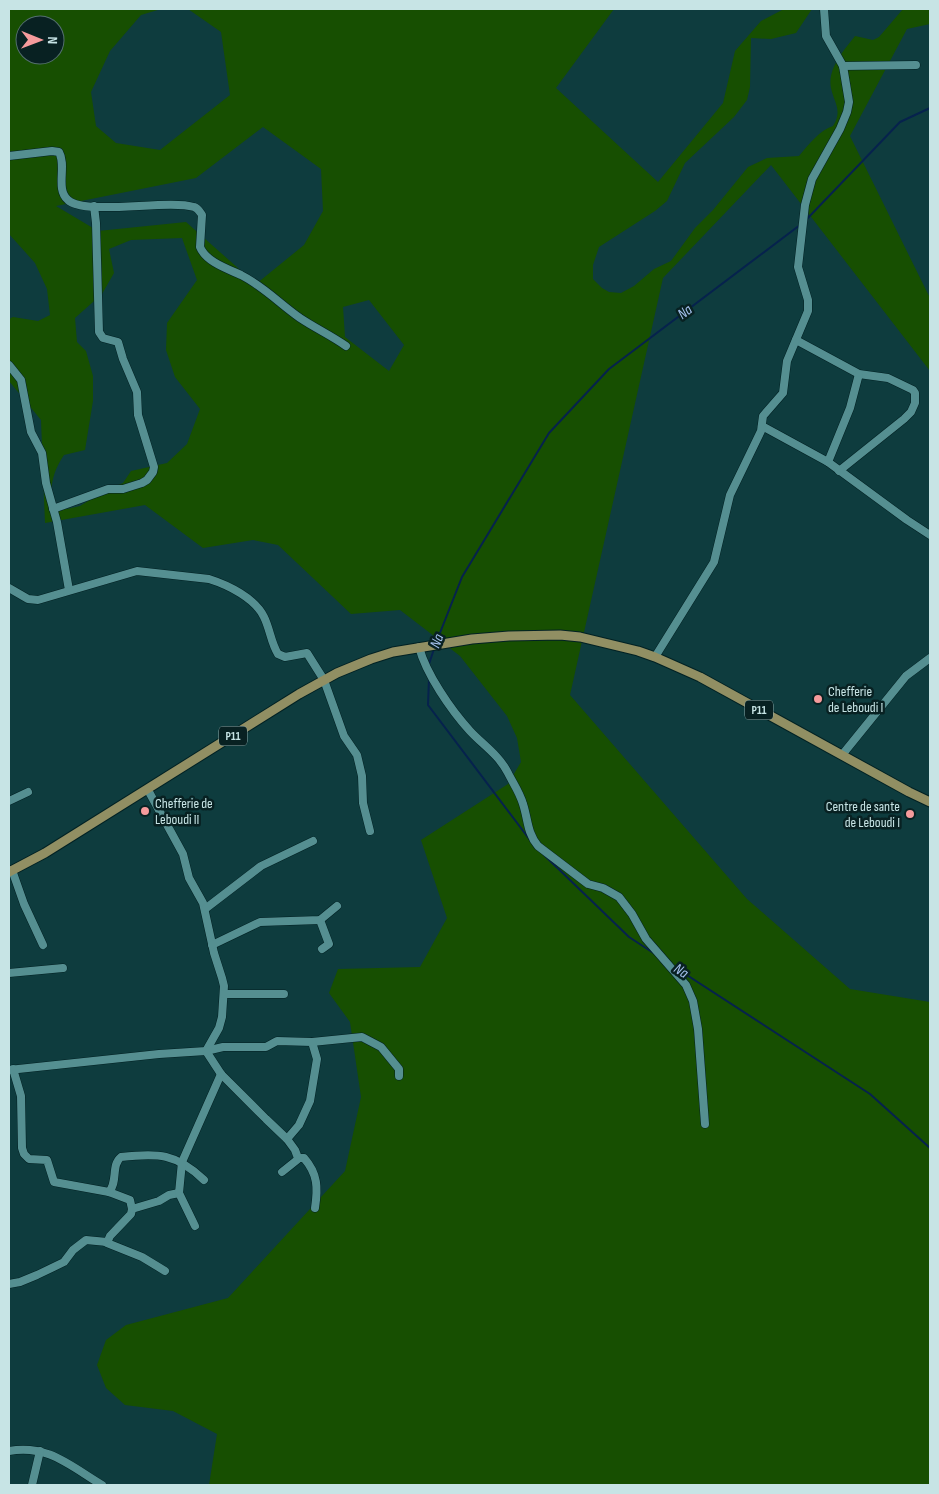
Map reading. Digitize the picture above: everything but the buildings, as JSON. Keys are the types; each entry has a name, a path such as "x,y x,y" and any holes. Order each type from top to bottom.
{"main road":[{"name":"P11","path":"11,871 45,854 324,680 371,659 393,652 481,638 560,635 620,646 655,657 700,677 930,802"}],"street":[{"path":"655,657 714,562 730,494 761,431 763,416 783,393 787,361 808,311 798,267 805,205 812,179 840,129 849,102 843,66 826,36 824,9"},
{"path":"843,66 916,65"},
{"path":"9,156 56,150 62,159 62,191 64,197 75,204 94,206 195,207 202,215 200,247 202,251 216,263 257,283 301,318 346,346"},
{"path":"54,509 108,489 123,489 142,483 153,472 154,467 138,415 137,392 118,342 103,338 99,332 94,206"},
{"path":"796,340 859,374 888,378 913,390 915,393 915,404 911,412 840,471"},
{"path":"9,365 21,380 31,432 42,453 46,483 54,509 69,590"},
{"path":"828,462 850,408 859,374"},
{"path":"762,426 828,462 928,531"},
{"path":"9,588 33,600 137,571 209,578 249,600 260,610 264,617 278,654 286,657 307,653 324,680 344,736 357,755 362,776 363,803 370,831"},
{"path":"419,647 422,660 431,677 458,717 471,733 500,761 507,771 523,802 528,829 534,842 544,852 588,884 603,888 619,897 632,914 646,939 686,985 694,1001 698,1030 705,1124"},
{"path":"842,755 906,676 930,658"},
{"path":"148,790 183,854 189,878 205,909 212,946 222,978 224,994 221,1023 206,1051"},
{"path":"9,801 28,792"},
{"path":"205,909 261,866 313,840"},
{"path":"11,871 43,945"},
{"path":"212,946 260,922 320,920 338,906"},
{"path":"320,920 329,944 322,949"},
{"path":"9,973 63,968"},
{"path":"224,994 284,994"},
{"path":"107,1242 131,1214 130,1200 109,1192 54,1182 47,1160 29,1159 24,1154 22,1148 20,1096 11,1069 206,1051 223,1047 266,1047 276,1041 312,1042 362,1037 381,1047 399,1069 399,1076"},
{"path":"287,1138 298,1125 310,1101 317,1059 312,1042"},
{"path":"206,1051 221,1074 266,1120 287,1138 298,1158"},
{"path":"195,1226 187,1213 179,1193 182,1162 221,1074"},
{"path":"109,1192 114,1181 116,1162 121,1157 166,1156 192,1168 204,1180"},
{"path":"282,1172 298,1158 304,1158 312,1167 318,1190 314,1208"},
{"path":"132,1209 159,1202 169,1195 179,1193"},
{"path":"9,1284 20,1282 64,1262 73,1250 86,1240 107,1242 142,1257 165,1271"},
{"path":"9,1451 25,1449 40,1451 59,1459 102,1485"},
{"path":"32,1485 40,1451"}],"green space":[{"path":"9,9 161,9 141,15 110,51 91,92 96,126 116,143 160,150 230,95 221,32 188,9 614,9 556,88 658,182 723,103 735,51 761,21 784,9 812,9 796,33 771,39 751,38 750,87 747,100 734,117 685,163 667,201 655,211 599,247 593,265 593,279 609,292 621,293 634,286 654,269 671,261 695,228 713,210 748,167 767,158 799,156 819,134 833,126 838,111 830,81 837,60 855,36 873,40 879,37 903,9 930,9 930,24 907,29 850,136 930,298 930,371 771,165 663,278 570,695 747,899 850,989 930,1002 930,1485 209,1485 217,1434 173,1411 125,1405 106,1388 97,1365 106,1340 126,1325 228,1298 345,1171 361,1097 350,1022 329,993 338,969 420,967 447,918 421,840 508,784 521,762 517,738 507,716 460,656 400,610 351,614 278,545 253,540 203,548 145,505 45,523 41,420 9,381 9,319 13,317 38,321 50,315 47,289 35,263 9,234","holes":["263,127 321,169 323,211 304,245 256,284 186,222 98,231 56,206 196,178","182,238 197,280 167,323 166,350 175,377 200,409 187,444 167,463 131,471 123,483 104,491 80,506 54,509 51,494 54,474 64,455 85,450 93,401 93,376 86,351 77,342 75,318 102,294 114,273 109,249 131,240","369,300 404,345 389,371 345,337 343,307"]}],"waterway":[{"name":"Na","path":"805,221 900,122 930,108"},
{"name":"Na","path":"436,643 462,577 549,433 609,369 800,225"},
{"name":"Na","path":"429,664 434,649"},
{"name":"Na","path":"429,679 428,705 533,844"},
{"name":"Na","path":"543,854 629,937 655,954"},
{"name":"Na","path":"676,968 870,1094 930,1148"}],"place":[{"name":"Chefferie de Leboudi I","path":"818,699"},
{"name":"Chefferie de Leboudi II","path":"145,811"},
{"name":"Centre de sante de Leboudi I","path":"910,814"}]}
